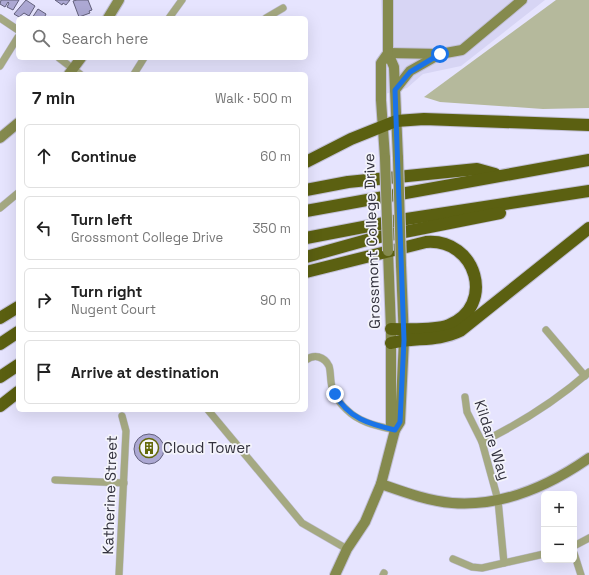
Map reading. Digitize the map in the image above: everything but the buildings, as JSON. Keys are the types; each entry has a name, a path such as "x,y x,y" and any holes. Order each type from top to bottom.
{"highway":[{"path":"308,161 351,139 382,128 396,121 424,119 589,125"},
{"path":"308,211 498,175 589,160"},
{"path":"308,190 348,182 477,169 498,175"},
{"path":"308,238 400,220 589,191"},
{"path":"308,256 374,238 507,211 573,194"},
{"path":"391,329 404,335 441,338 460,331 589,228"},
{"path":"308,272 426,242 443,243 454,247 467,259 474,274 475,290 469,308 460,318 444,327 404,335 391,343"},
{"path":"0,318 16,308"},
{"path":"0,344 16,333"},
{"path":"0,377 16,366"},
{"path":"0,406 16,394"}],"main road":[{"path":"109,16 119,0"},
{"name":"Grossmont College Drive","path":"335,575 347,549 365,522 381,484 395,430 400,422 404,335 394,67 388,53 388,0"},
{"path":"388,53 440,54 462,50 522,0"},
{"name":"Grossmont College Drive","path":"388,53 381,62 382,128 385,158 391,329 391,424 395,430"},
{"path":"395,90 410,72 440,54"},
{"path":"74,72 80,60"},
{"path":"0,138 16,125"},
{"path":"381,484 410,494 452,503 485,503 515,496 546,483 589,458"}],"street":[{"path":"172,16 182,0"},
{"path":"269,16 283,8"},
{"path":"0,18 16,29"},
{"path":"0,66 16,40"},
{"path":"61,60 74,72"},
{"path":"135,72 143,60"},
{"path":"0,208 16,195"},
{"path":"482,442 517,425 548,405 587,374 546,330"},
{"path":"308,359 317,356 323,358 329,366 330,380 335,394 342,406 352,415 370,424 395,430"},
{"name":"Kildare Way","path":"464,397 467,412 482,442 498,500 504,563"},
{"path":"210,412 302,523 347,549"},
{"name":"Katherine Street","path":"119,575 126,431 122,416"},
{"path":"55,480 124,483"},
{"path":"577,544 589,538"},
{"path":"453,559 472,567 482,568 541,555"},
{"path":"577,562 581,575"}],"shaded area":[{"path":"381,0 545,0 461,66 423,74 407,88 385,94"}],"green space":[{"path":"556,0 589,0 589,108 543,109 440,102 424,97"}],"place":[{"name":"Cloud Tower","path":"149,448"}],"route":[{"path":"335,394 342,406 347,411 364,422 395,430 400,422 404,340 395,90 400,82 410,72 440,54"}]}
